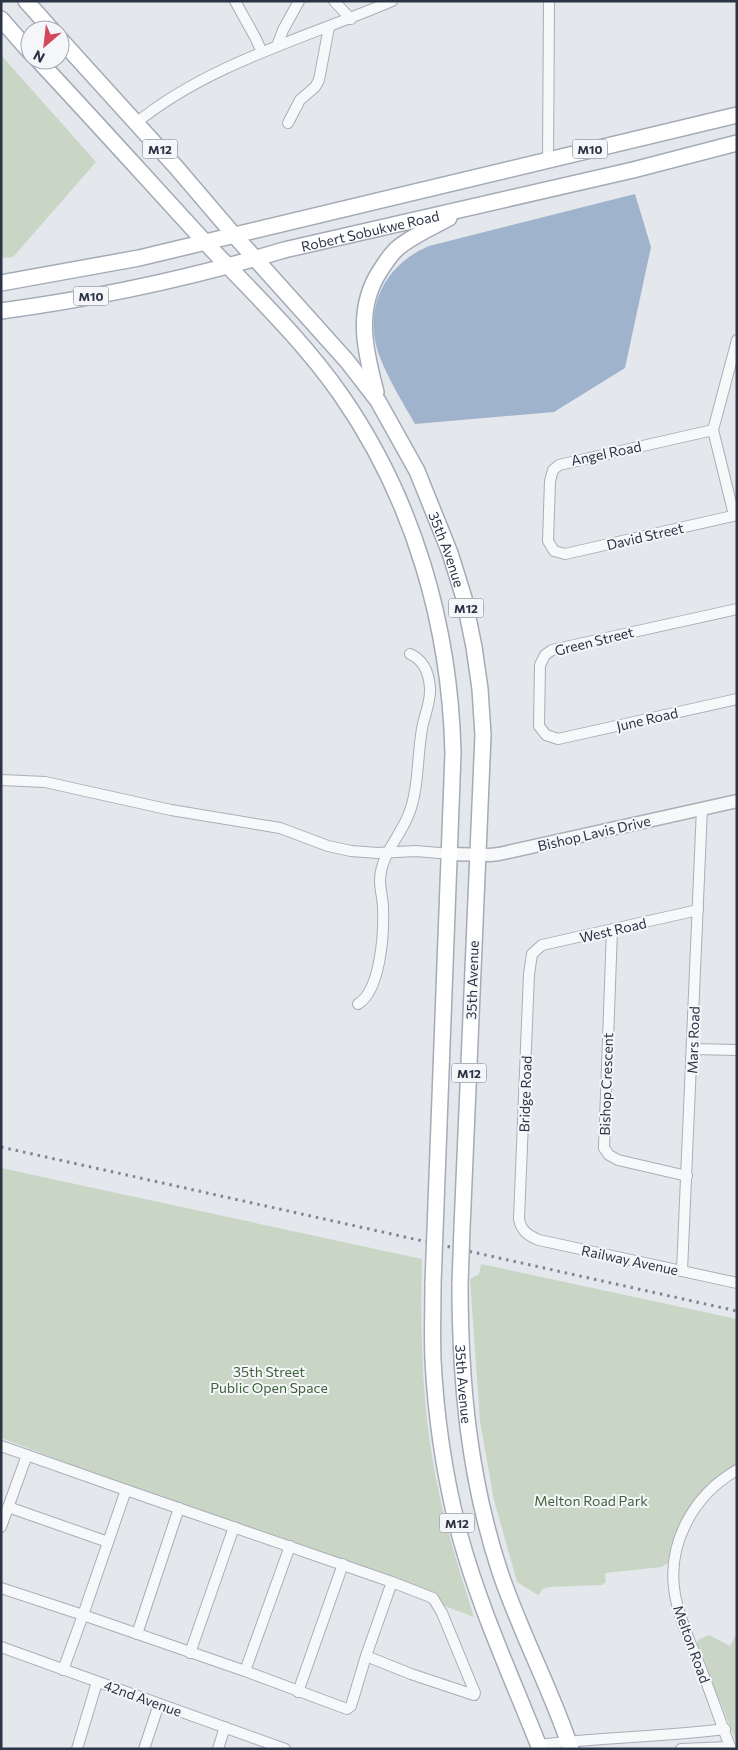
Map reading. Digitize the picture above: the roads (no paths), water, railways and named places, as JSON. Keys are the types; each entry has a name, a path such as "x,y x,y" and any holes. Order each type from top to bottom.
{"main road":[{"path":"26,1 43,20"},
{"path":"1,19 20,41"},
{"name":"M12","path":"70,50 256,258"},
{"name":"M12","path":"47,70 228,266"},
{"name":"Robert Sobukwe Road","path":"1,283 102,266 737,115"},
{"name":"Robert Sobukwe Road","path":"1,311 140,287 228,266 284,250 633,170 737,143"},
{"path":"378,402 367,361 364,336 365,309 375,279 388,258 399,247 466,209"},
{"name":"35th Avenue","path":"256,258 347,361 378,402 407,451 420,479 450,553 464,598 480,689 483,734 460,1284 462,1369 467,1421 479,1496 501,1574 569,1745"},
{"name":"35th Avenue","path":"228,266 285,328 340,394 384,469 409,528 433,597 450,692 453,753 433,1284 435,1380 444,1461 452,1503 478,1594 539,1747"}],"street":[{"path":"278,46 283,30 299,1"},
{"path":"334,1 350,19"},
{"path":"136,123 187,88 262,52 392,1"},
{"path":"548,160 549,1"},
{"path":"236,2 262,52"},
{"path":"288,123 300,100 315,87 319,80 329,27"},
{"path":"736,515 713,430 737,340"},
{"name":"Angel Road","path":"554,551 548,541 550,481 553,470 559,465 713,430"},
{"name":"David Street","path":"554,551 565,554 736,515"},
{"name":"Green Street","path":"558,739 546,735 539,726 540,665 545,655 552,650 737,609"},
{"path":"358,1004 369,995 375,982 383,931 380,879 387,852 409,815 412,804 422,728 429,698 430,689 427,673 418,659 410,654"},
{"name":"June Road","path":"558,739 737,699"},
{"path":"1,780 45,782 164,809 280,828 338,848 364,852 416,851 450,854"},
{"name":"Bishop Lavis Drive","path":"450,854 490,855 508,852 737,801"},
{"name":"Mars Road","path":"682,1271 702,808"},
{"name":"West Road","path":"532,954 542,945 698,910"},
{"name":"Bishop Crescent","path":"612,930 604,1148 609,1155 618,1160 687,1176"},
{"name":"Bridge Road","path":"525,1233 520,1226 519,1219 528,974 532,954"},
{"path":"692,1049 737,1050"},
{"name":"Railway Avenue","path":"525,1233 540,1240 737,1283"},
{"path":"1,1446 343,1564 433,1598 442,1613 476,1692 474,1695 428,1680 366,1656"},
{"path":"1,1527 27,1455"},
{"name":"Melton Road","path":"731,1748 677,1605 673,1571 679,1539 695,1508 717,1484 737,1470"},
{"path":"63,1670 126,1490"},
{"path":"8,1507 108,1542"},
{"path":"137,1634 179,1508"},
{"path":"190,1652 234,1527"},
{"path":"244,1671 290,1546"},
{"path":"298,1692 343,1564"},
{"path":"1,1588 190,1652 347,1709 351,1706 392,1582"},
{"name":"42nd Avenue","path":"1,1648 284,1749"},
{"path":"76,1749 97,1682"},
{"path":"144,1749 159,1704"},
{"path":"218,1749 225,1728"},
{"path":"539,1747 725,1729"},
{"path":"681,1749 731,1748"}],"water":[{"path":"635,194 651,247 625,368 554,412 415,424 381,360 375,342 375,308 380,292 388,278 399,265 413,254 429,246"}],"railway":[{"path":"1,1147 737,1311"}],"park label":[{"name":"35th Street Public Open Space","path":"269,1379"},
{"name":"Melton Road Park","path":"591,1500"}]}
